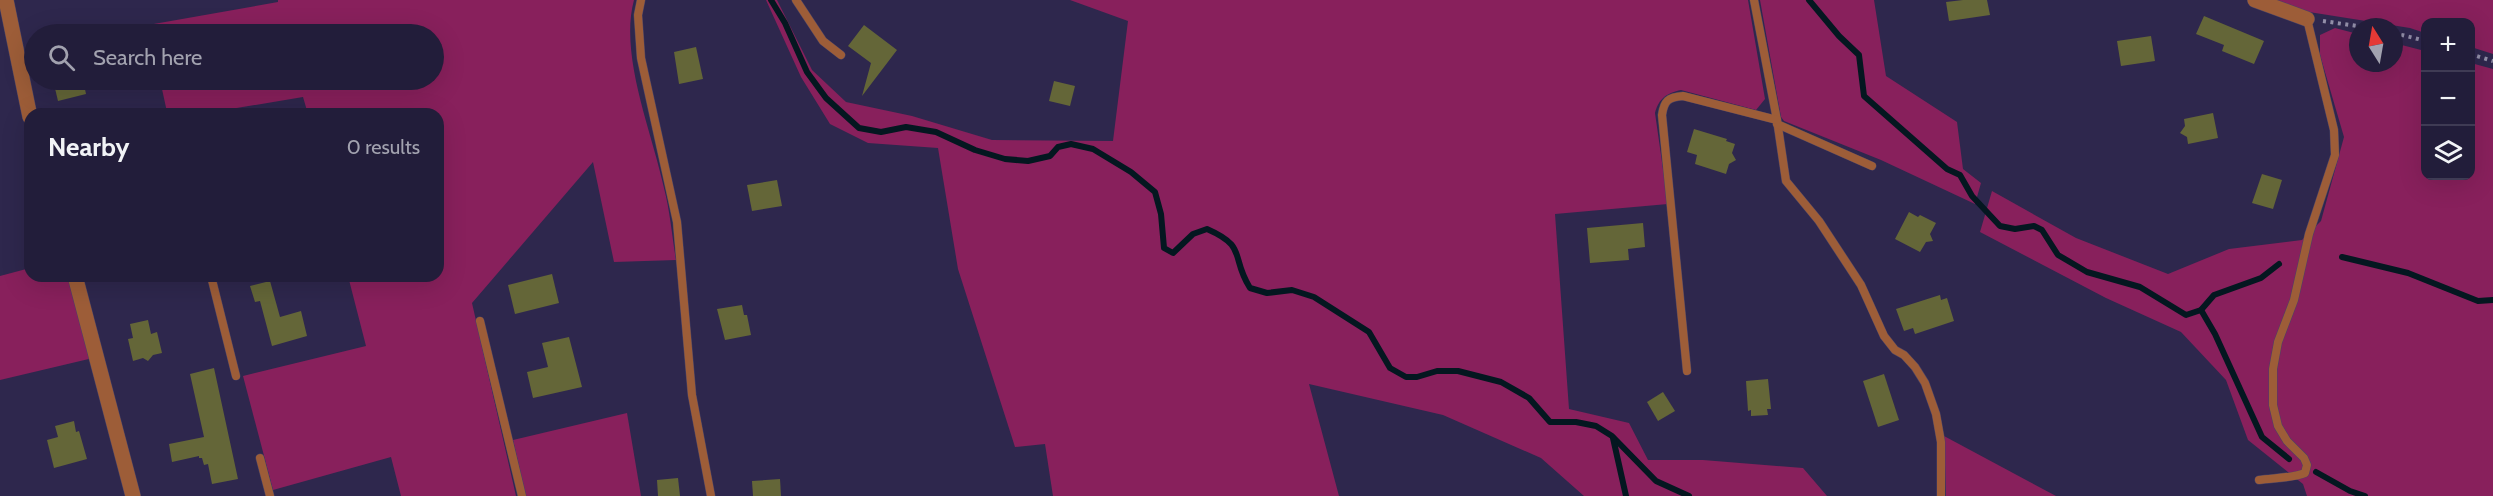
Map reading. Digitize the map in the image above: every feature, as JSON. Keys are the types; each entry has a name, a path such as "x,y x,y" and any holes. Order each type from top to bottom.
{"street":[{"path":"6,0 24,88"},
{"path":"2255,0 2307,19"},
{"path":"24,90 28,108"},
{"path":"77,282 133,496"}],"lane":[{"path":"641,0 638,15 641,58 677,222 692,395 711,496"},
{"path":"796,0 823,41 841,55"},
{"path":"1754,0 1786,181 1819,221 1861,285 1884,336 1894,350 1904,355 1915,367 1925,383 1936,414 1941,442 1941,496"},
{"path":"2259,480 2300,476 2305,473 2307,465 2278,426 2273,405 2274,369 2278,342 2295,300 2309,234 2335,155 2334,130 2307,19"},
{"path":"1687,371 1662,115 1664,104 1672,96 1683,96 1777,122 1872,166"},
{"path":"212,282 236,376"},
{"path":"480,321 522,496"},
{"path":"260,458 270,496"}],"path":[{"path":"2307,19 2349,25"},
{"path":"2403,36 2421,41"},
{"path":"2475,56 2493,61"}],"shaded area":[{"path":"278,0 634,0 630,22 634,69 666,197 676,260 614,262 593,162 472,303 516,496 401,496 391,457 273,490 243,376 366,346 350,282 444,282 444,108 306,108 303,97 237,108 166,108 162,90 444,90 444,24 154,24 278,2"},
{"path":"766,0 777,0 812,70 846,102 912,116 992,140 1113,141 1128,21 1070,0 1748,0 1765,99 1756,110 1681,90 1668,95 1661,100 1655,113 1668,204 1555,214 1569,409 1629,423 1648,460 1703,460 1803,468 1827,496 1584,496 1541,458 1443,415 1309,384 1339,496 1053,496 1045,444 1015,447 958,269 938,148 868,143 830,124 801,77"},
{"path":"1760,0 1874,0 1886,76 1957,122 1963,169 1981,183 1975,204 1881,160 1784,121 1781,117"},
{"path":"2272,0 2493,0 2493,54 2475,48 2475,18 2421,18 2421,32 2403,27 2403,18 2349,18 2309,12"},
{"path":"2335,28 2349,32 2349,72 2403,72 2403,45 2421,50 2421,180 2475,180 2475,64 2493,69 2493,496 2307,496 2303,484 2248,440 2226,380 2181,332 2106,298 1980,232 1992,191 2076,238 2168,274 2229,249 2302,240 2321,221 2344,137 2320,55 2320,35"},
{"path":"24,270 24,282 71,282 93,358 0,380 0,276"},
{"path":"627,413 641,496 526,496 513,440"},
{"path":"1944,436 2056,496 1946,496"}],"building":[{"path":"1987,0 1990,15 1949,21 1946,2"},
{"path":"2204,16 2264,41 2254,64 2222,51 2224,45 2196,34"},
{"path":"864,25 897,50 862,96 871,63 848,46"},
{"path":"2151,36 2155,61 2121,66 2117,41"},
{"path":"696,47 703,79 679,84 674,52"},
{"path":"1054,81 1075,86 1070,106 1049,101"},
{"path":"55,90 85,90 86,94 58,101"},
{"path":"2213,113 2218,138 2188,144 2187,137 2180,133 2185,126 2184,119"},
{"path":"1694,129 1727,139 1726,141 1735,144 1732,153 1736,160 1729,164 1726,174 1695,164 1697,155 1687,152"},
{"path":"2262,174 2282,180 2273,209 2252,203"},
{"path":"777,180 782,206 752,211 747,185"},
{"path":"1909,212 1936,223 1930,234 1933,241 1926,242 1920,252 1895,239"},
{"path":"1643,223 1645,247 1628,249 1629,260 1590,263 1587,228"},
{"path":"552,274 559,303 515,314 508,285"},
{"path":"270,282 280,317 301,311 307,336 272,346 260,301 255,302 250,286"},
{"path":"1940,295 1941,300 1947,298 1954,321 1915,334 1913,328 1904,331 1896,309"},
{"path":"742,305 744,315 747,315 751,335 725,340 717,309"},
{"path":"148,320 151,334 157,332 162,353 153,355 148,361 143,358 133,361 128,339 133,338 130,324"},
{"path":"569,337 582,387 533,398 527,372 548,367 542,343"},
{"path":"214,368 238,479 212,484 208,464 204,465 202,458 199,456 172,462 169,444 204,437 190,374"},
{"path":"1884,374 1899,420 1878,427 1863,381"},
{"path":"1768,379 1771,409 1767,409 1768,415 1751,416 1751,410 1748,411 1746,381"},
{"path":"1663,392 1675,411 1658,421 1647,402"},
{"path":"74,421 87,459 54,468 47,440 58,437 55,426"},
{"path":"678,478 680,496 658,496 657,480"},
{"path":"780,479 781,496 753,496 752,481"}],"waterway":[{"path":"771,0 785,23 807,72 826,98 859,128 881,132 906,127 936,132 975,150 1005,159 1028,161 1050,156 1058,147 1071,144 1093,149 1131,172 1155,192 1161,214 1164,248 1173,253 1193,234 1207,229 1220,235 1233,247 1250,288 1267,293 1292,290 1314,297 1369,332 1390,368 1406,377 1417,377 1437,371 1458,371 1501,382 1529,398 1550,422 1576,422 1596,426 1612,436 1656,481 1689,496"},
{"path":"1809,0 1839,36 1859,55 1864,96 1947,169 1960,175 1972,196 2000,226 2015,229 2034,226 2042,230 2058,255 2087,272 2140,287 2186,315 2201,310 2214,295 2261,278 2279,264"},
{"path":"2342,257 2408,273 2478,301 2493,300"},
{"path":"2201,310 2215,334 2262,437 2289,459"},
{"path":"1613,438 1626,496"},
{"path":"2316,472 2350,491 2365,496"}]}
